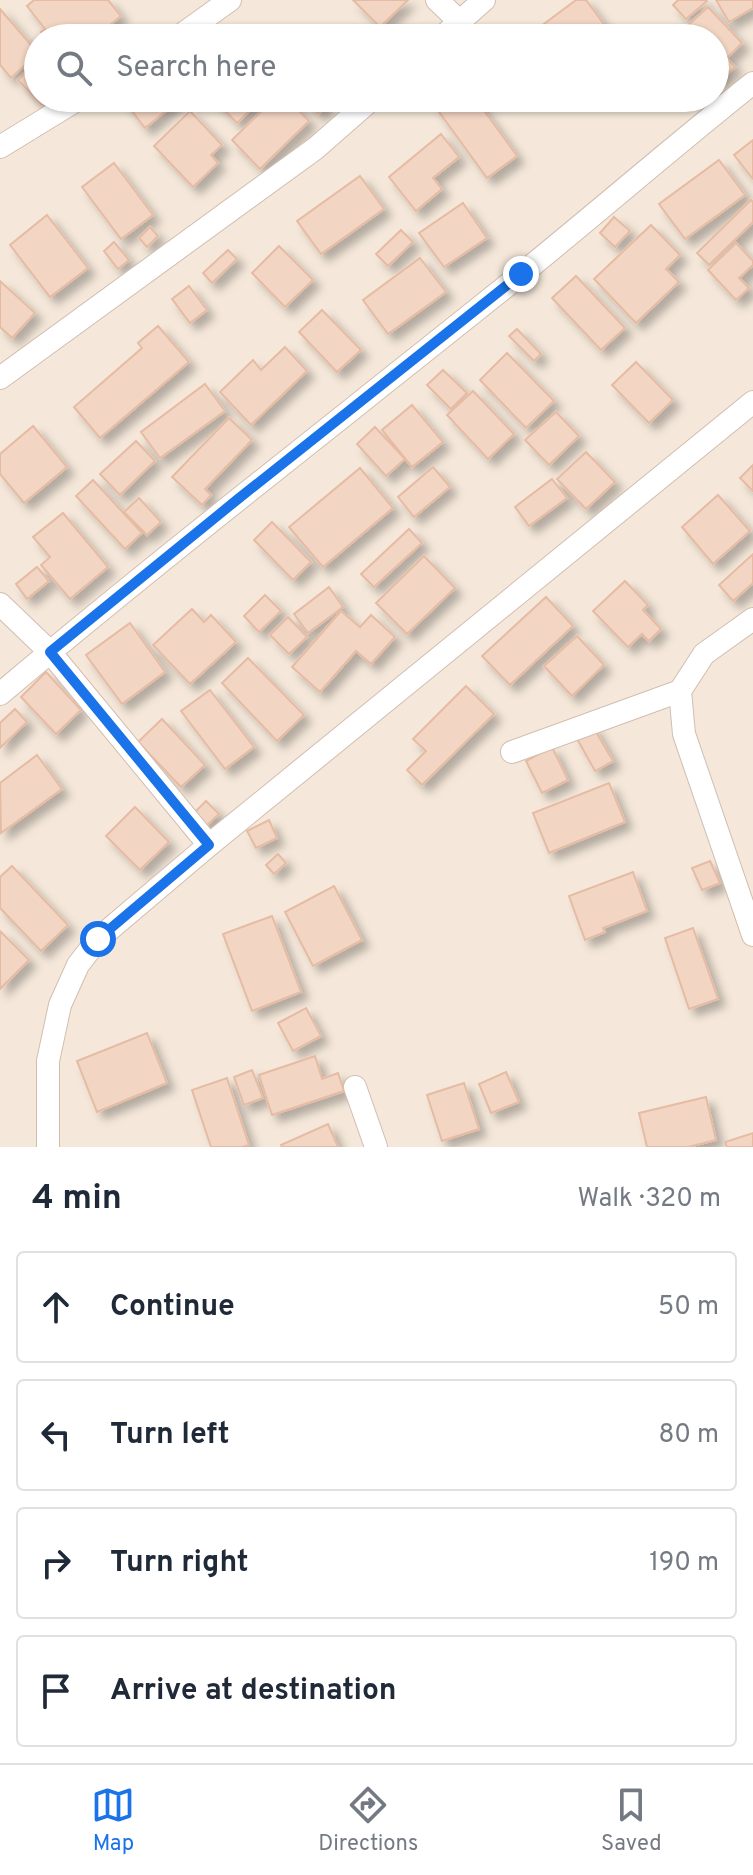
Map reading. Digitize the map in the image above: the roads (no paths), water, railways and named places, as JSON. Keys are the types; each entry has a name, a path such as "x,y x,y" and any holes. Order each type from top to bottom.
{"street":[{"path":"197,24 230,0"},
{"path":"437,0 459,21"},
{"path":"456,24 484,0"},
{"path":"729,102 753,83"},
{"path":"0,147 57,112"},
{"path":"0,378 316,148 357,112"},
{"path":"0,694 717,112"},
{"path":"48,1147 48,1061 60,1005 78,965 98,939 753,402"},
{"path":"0,604 50,652 209,845"},
{"path":"512,752 680,691 704,654 753,619"},
{"path":"680,691 684,734 753,935"},
{"path":"355,1087 376,1147"}]}
